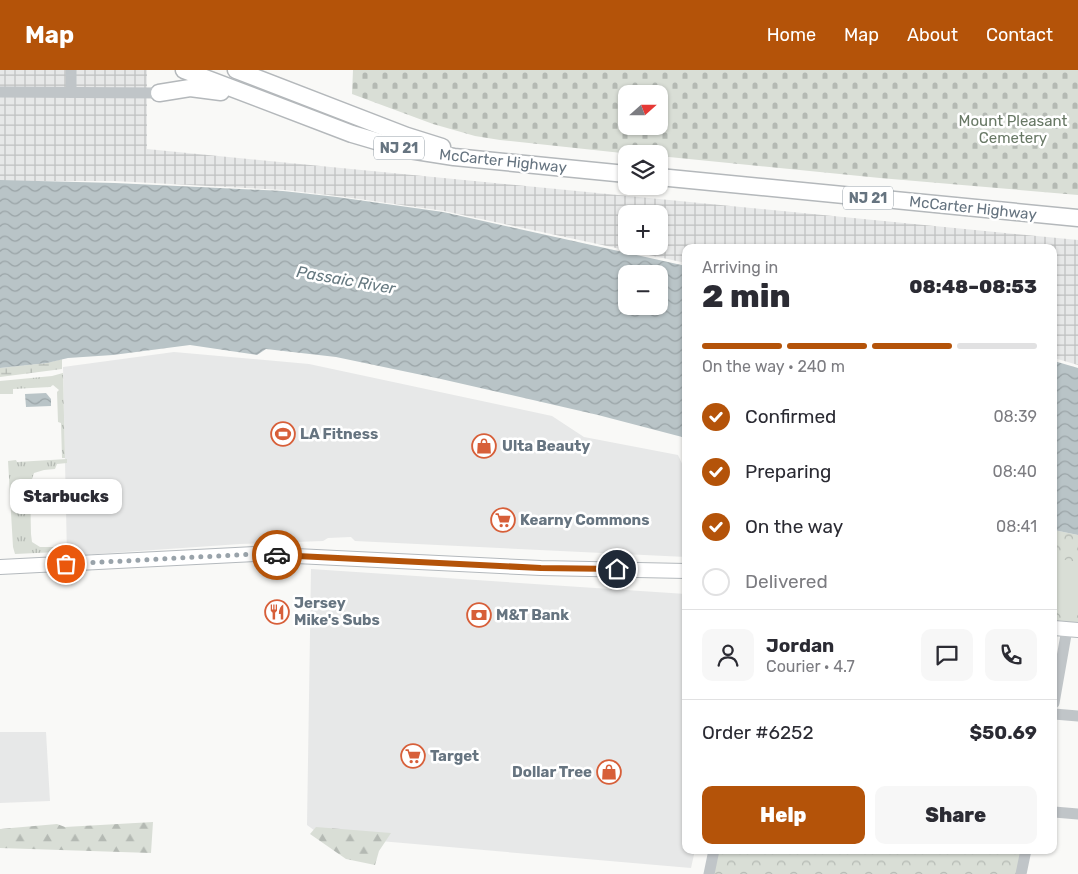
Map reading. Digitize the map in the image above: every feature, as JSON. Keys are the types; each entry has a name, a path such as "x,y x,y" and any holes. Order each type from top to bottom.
{"highway":[{"name":"McCarter Highway","path":"184,70 352,134 385,144 428,154 618,172"},
{"name":"McCarter Highway","path":"236,70 431,144 480,157 618,172"},
{"path":"159,93 184,88 204,89 277,106"},
{"name":"McCarter Highway","path":"668,178 1078,218"}],"main road":[{"path":"0,567 255,554 541,568 682,571"}],"street":[{"path":"71,70 71,92"},
{"path":"0,92 159,93"},
{"path":"1057,684 1066,629"},
{"path":"1057,714 1078,716"},
{"path":"1057,812 1078,814"},
{"path":"709,874 713,854"},
{"path":"1021,874 1025,854"}],"shaded area":[{"path":"0,70 147,70 147,149 1078,240 1078,365 1057,359 1057,244 682,244 682,262 649,255 668,255 668,205 618,205 618,248 444,211 284,190 114,181 0,181"},
{"path":"174,352 309,364 552,416 584,437 678,455 682,464 682,557 355,541 351,537 328,538 323,541 240,544 67,556 63,367"},
{"path":"311,569 682,594 682,854 694,854 691,868 322,836 307,825"},
{"path":"0,732 46,732 50,801 0,803"}],"green space":[{"name":"Mount Pleasant Cemetery","path":"353,70 1078,70 1078,195 668,157 668,145 618,145 618,153 500,140 475,136 433,124 352,94"},
{"path":"62,359 62,369 0,377 0,368 47,363"},
{"path":"63,373 65,458 62,458 61,423 58,422 57,392 59,390 53,385 50,387 13,389 13,394 0,394 0,381 52,376"},
{"path":"67,459 67,463 57,464 55,469 34,473 30,485 32,542 40,547 58,547 58,552 15,554 8,461"},
{"path":"1057,531 1078,535 1078,625 1057,622"},
{"path":"1057,558 1078,562 1078,615 1057,612"},
{"path":"153,822 151,853 0,848 0,829 57,824 65,827"},
{"path":"316,827 391,833 379,851 375,865 346,859 310,834"},
{"path":"711,854 1024,854 1021,874 706,874"}],"water":[{"name":"Passaic River","path":"0,180 283,191 337,197 443,212 618,251 618,255 637,255 682,265 682,437 598,415 336,357 266,349 257,355 190,345 113,355 68,358 47,363 0,368"},
{"path":"1057,362 1078,368 1078,535 1057,531"},
{"path":"46,393 51,399 51,406 26,407 25,394"}],"way so far":[{"path":"66,564 255,554 277,555"}],"place":[{"name":"LA Fitness","path":"283,434"},
{"name":"Ulta Beauty","path":"484,446"},
{"name":"Kearny Commons","path":"503,520"},
{"name":"Starbucks","path":"66,564"},
{"name":"Jersey Mike's Subs","path":"277,612"},
{"name":"M&T Bank","path":"479,615"},
{"name":"Target","path":"413,756"},
{"name":"Dollar Tree","path":"609,772"}],"route":[{"path":"277,555 541,568 617,569"}]}
